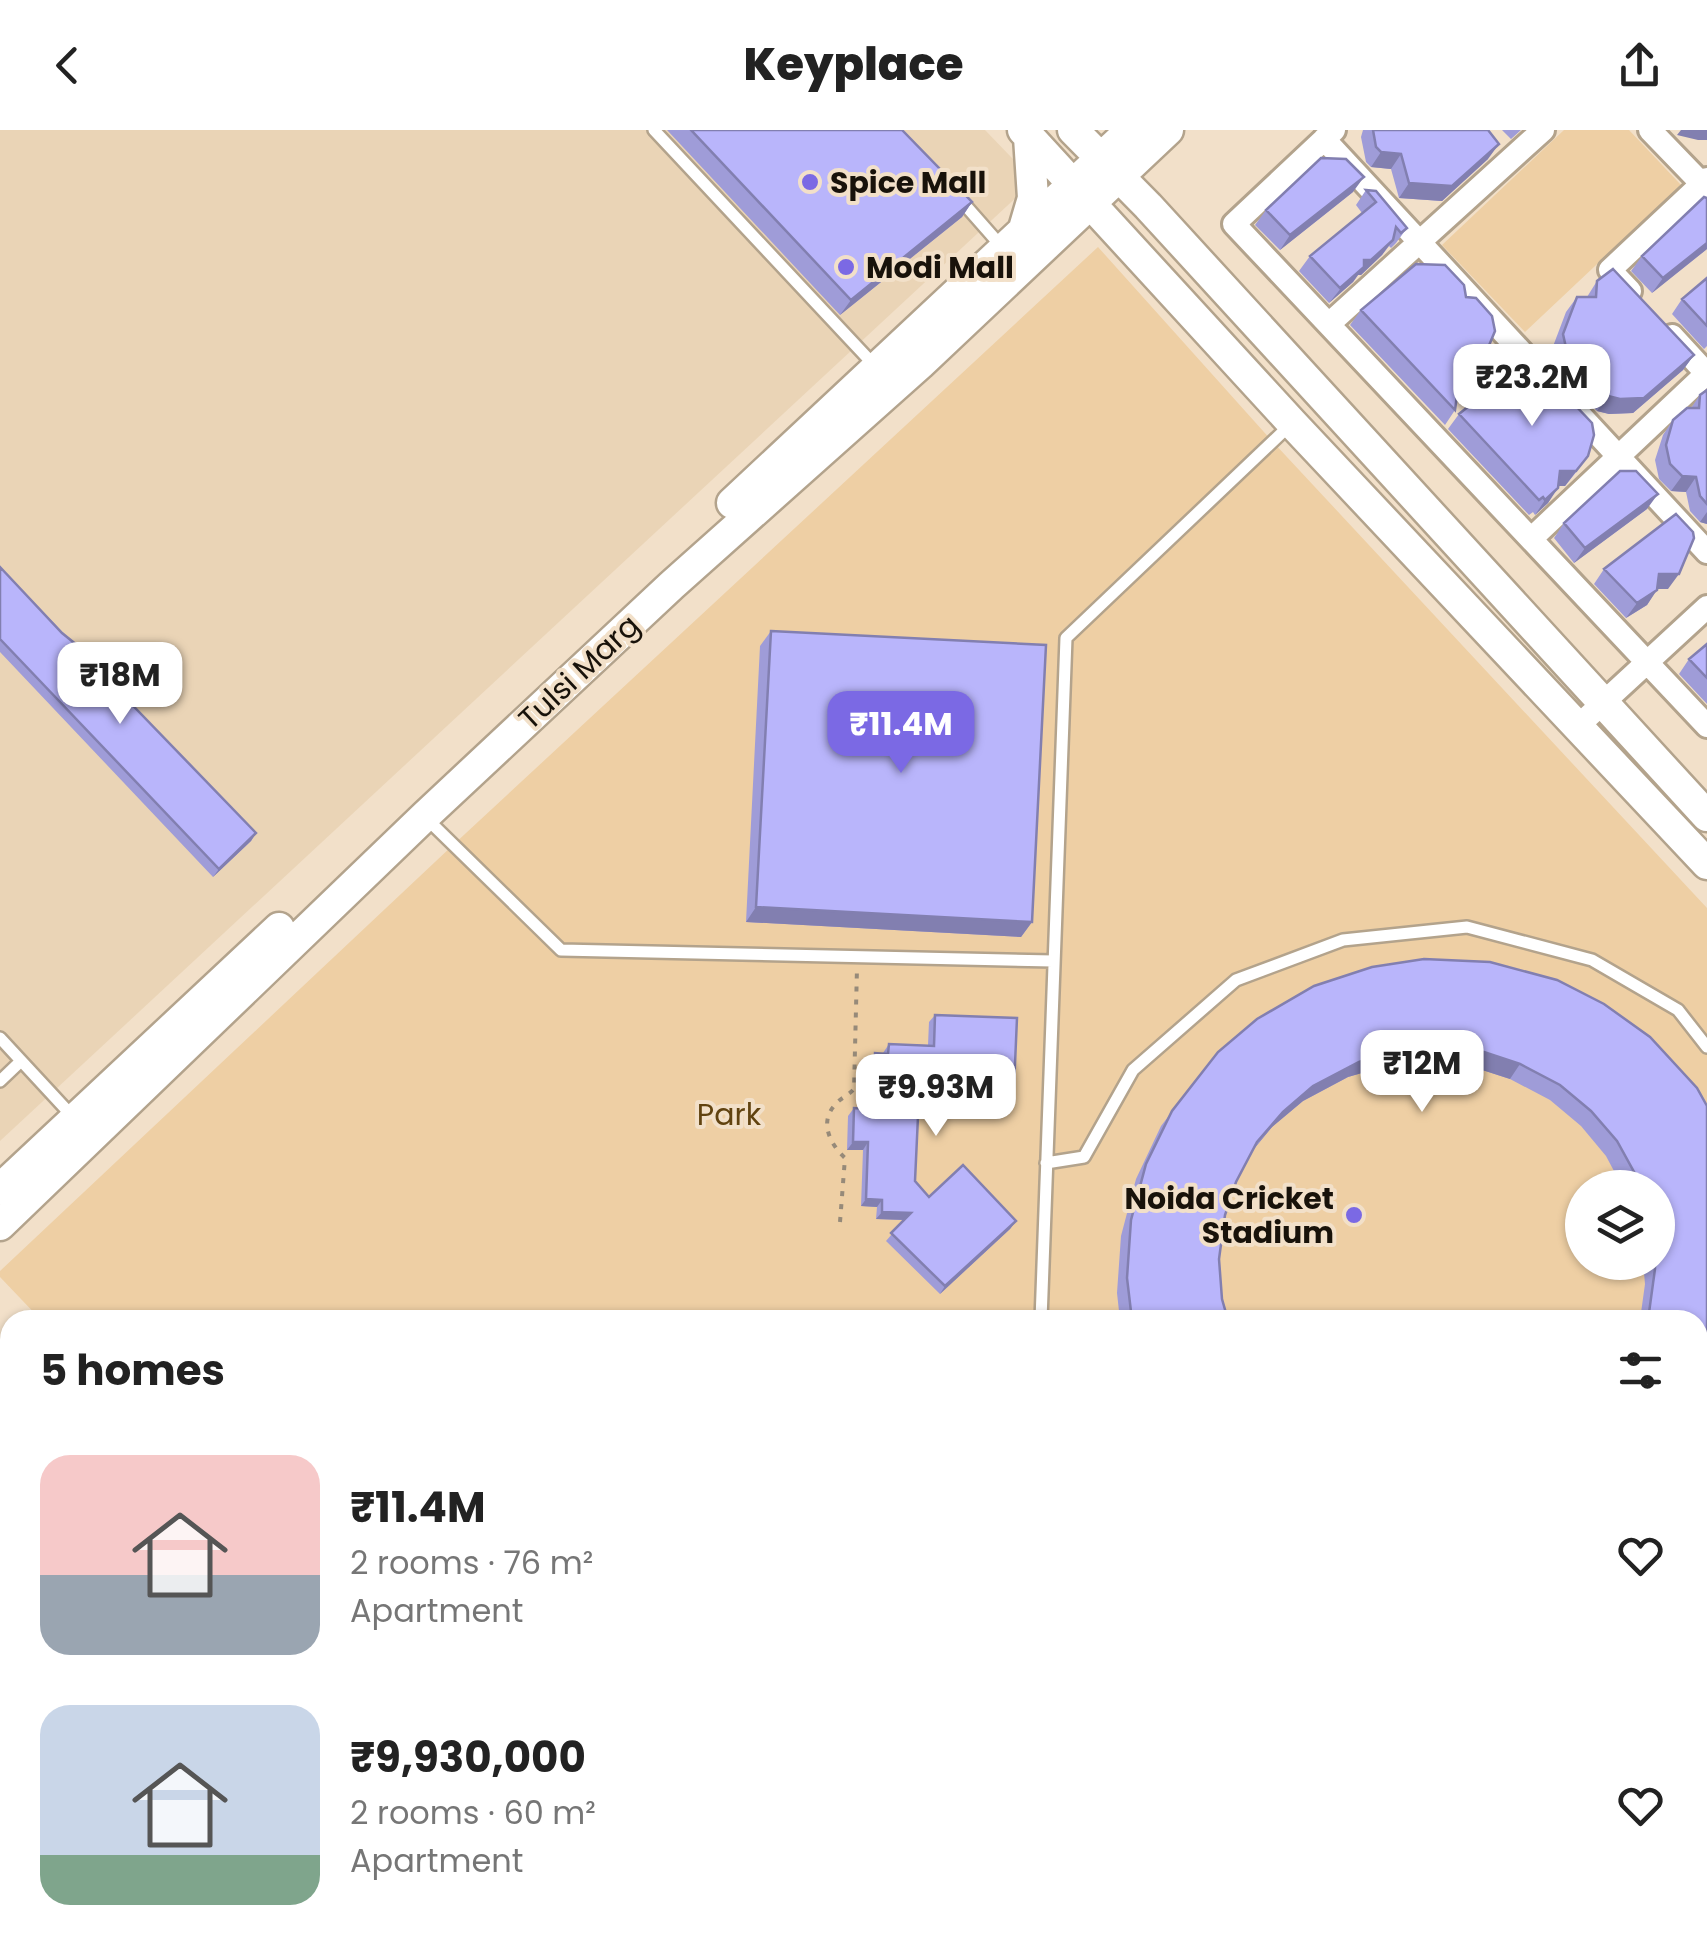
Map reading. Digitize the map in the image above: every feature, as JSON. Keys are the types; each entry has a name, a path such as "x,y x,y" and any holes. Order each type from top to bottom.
{"street":[{"path":"1073,130 1707,816"},
{"name":"Tulsi Marg","path":"1110,168 1131,130"},
{"name":"Tulsi Marg","path":"0,1189 419,809 920,364 1110,168 1168,130"},
{"path":"1328,324 1542,130"},
{"path":"1531,539 1707,374 1610,270 1705,184 1650,130"},
{"path":"1026,133 1292,423 1707,864"},
{"path":"1014,242 1033,198 1026,133"},
{"path":"1707,552 1419,242 1329,134 1234,224 1707,726"},
{"path":"1492,140 1510,161"},
{"name":"Tulsi Marg","path":"0,1225 419,809 878,370 1014,242 1083,194"},
{"path":"1578,726 1707,606"}],"lane":[{"path":"654,130 878,370"},
{"path":"946,184 1014,242"},
{"path":"1041,1310 1066,638 1292,423"},
{"path":"419,809 561,950 1054,961"},
{"path":"1046,1163 1084,1157 1133,1070 1236,980 1343,940 1467,928 1592,960 1678,1010 1707,1047"},
{"path":"0,1038 75,1119"},
{"path":"0,1081 21,1060"}],"path":[{"path":"840,1222 845,1158 828,1138 827,1120 835,1104 854,1088 857,959"}],"shaded area":[{"path":"0,130 985,130 1034,181 0,1141"}],"green space":[{"path":"1564,130 1629,130 1681,185 1525,332 1442,245"},
{"name":"Park","path":"1098,247 1273,442 1707,908 1707,1310 31,1310 0,1277 0,1271 452,846"}],"building":[{"name":"Modi Mall","path":"691,130 902,130 972,202 851,300"},
{"path":"1373,130 1488,130 1499,144 1452,186 1409,183 1401,154 1381,152"},
{"path":"1321,158 1346,159 1364,177 1290,235 1266,210"},
{"path":"1366,190 1376,191 1407,228 1401,233 1396,227 1393,240 1371,260 1364,260 1364,267 1340,288 1310,256 1376,202"},
{"path":"1704,197 1707,243 1663,278 1642,256"},
{"path":"1416,264 1445,265 1464,285 1466,297 1476,298 1492,316 1495,331 1480,367 1461,367 1455,410 1361,310"},
{"path":"1613,269 1694,355 1644,398 1608,396 1597,385 1593,367 1579,366 1567,352 1563,334 1577,297 1596,297 1597,281"},
{"path":"1707,278 1707,326 1682,299"},
{"path":"1515,369 1542,369 1563,393 1565,401 1572,402 1592,423 1594,435 1588,456 1576,471 1560,471 1558,488 1545,500 1539,500 1459,414"},
{"path":"1707,390 1707,504 1700,496 1696,477 1682,476 1670,464 1666,445 1673,420 1687,408 1699,408 1700,395"},
{"path":"1620,471 1636,471 1658,494 1585,548 1564,523"},
{"path":"1676,514 1694,538 1679,574 1659,574 1657,590 1637,603 1604,569"},
{"path":"0,567 62,633 88,654 256,833 219,869 0,639"},
{"path":"771,631 1046,645 1032,922 756,907"},
{"path":"1707,644 1707,678 1689,659"},
{"path":"1424,959 1490,962 1557,980 1604,1004 1650,1037 1697,1088 1707,1106 1707,1310 1649,1310 1653,1280 1675,1280 1675,1170 1633,1170 1617,1141 1591,1111 1560,1085 1520,1064 1484,1052 1437,1048 1397,1051 1359,1062 1313,1086 1257,1142 1236,1182 1225,1215 1219,1259 1225,1310 1131,1310 1127,1278 1131,1220 1146,1164 1172,1111 1218,1052 1257,1019 1314,986 1372,967"},
{"path":"935,1015 1017,1018 1014,1087 998,1087 997,1098 919,1095 915,1181 929,1197 963,1165 1016,1221 945,1286 891,1233 911,1213 882,1212 882,1200 866,1199 868,1142 853,1142 854,1108 873,1109 875,1053 888,1054 889,1044 934,1046"}],"place":[{"name":"Spice Mall","path":"810,182"},
{"name":"Modi Mall","path":"846,267"},
{"name":"Noida Cricket Stadium","path":"1354,1215"}]}
